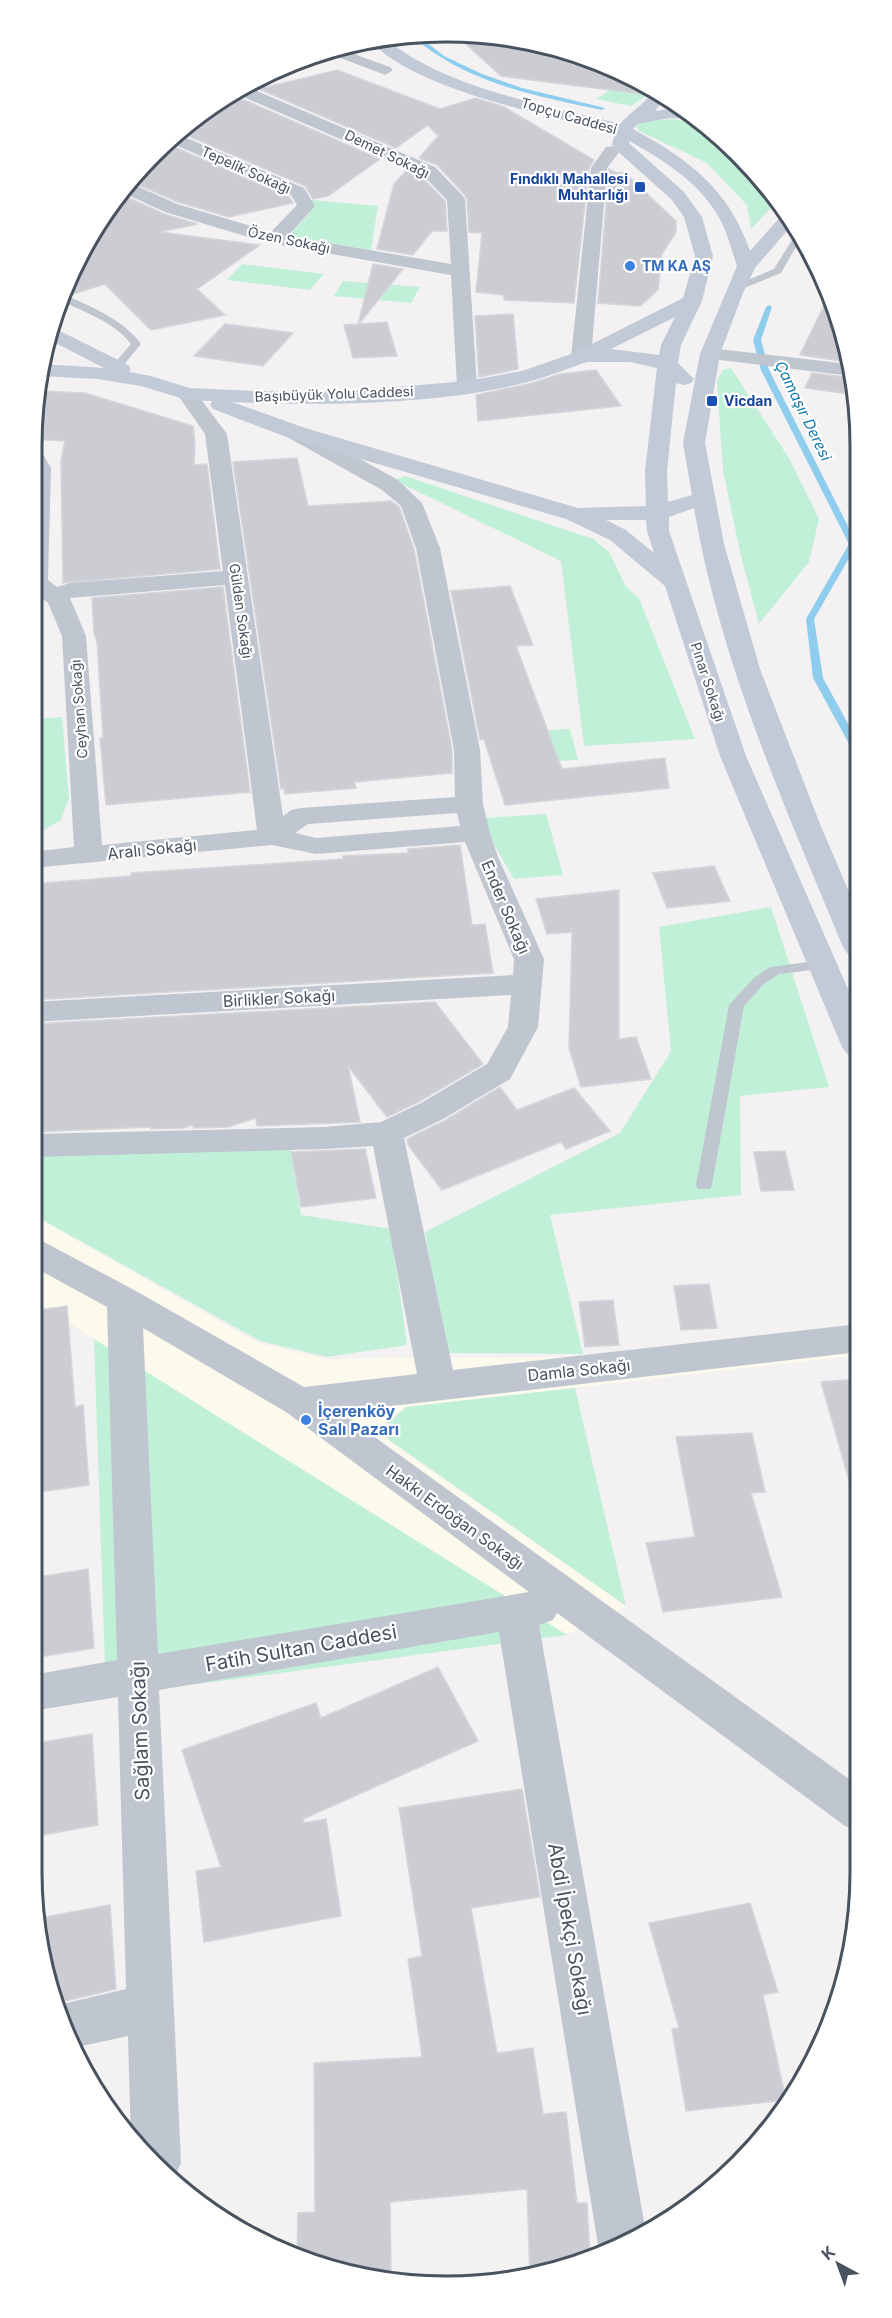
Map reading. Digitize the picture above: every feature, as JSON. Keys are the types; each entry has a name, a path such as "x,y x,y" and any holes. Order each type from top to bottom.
{"main road":[{"name":"Topçu Caddesi","path":"387,46 421,70 472,88 626,125 693,173 726,215 746,266"},
{"name":"Topçu Caddesi","path":"362,51 385,70 547,127"},
{"path":"656,101 626,125 620,144 678,196 693,217 704,256 692,301"},
{"path":"626,125 675,113"},
{"name":"Topçu Caddesi","path":"607,149 644,167"},
{"path":"787,229 746,266 736,288 710,354 694,443 712,544 747,669 806,824 850,928"},
{"name":"Başıbüyük Yolu Caddesi","path":"49,370 144,380 187,394 254,397 348,397 467,387 526,376 581,357 692,301"},
{"name":"Pınar Sokağı","path":"692,301 671,345 668,364 656,471 658,531 733,756 850,1028"},
{"path":"56,343 80,347 144,380"},
{"path":"52,360 63,370 82,355 80,347"},
{"path":"581,357 630,357 668,364 691,385 700,408"},
{"path":"187,394 297,433 574,514 618,535 675,583"},
{"path":"574,514 657,513 704,498"}],"street":[{"path":"344,55 385,70"},
{"name":"Demet Sokağı","path":"249,93 386,150 429,171 456,199 467,387"},
{"name":"Tepelik Sokağı","path":"181,141 298,192 306,206 275,239"},
{"path":"581,357 599,168 607,149"},
{"name":"Özen Sokağı","path":"133,191 171,208 275,239 460,271"},
{"path":"710,354 842,369"},
{"name":"Gülden Sokağı","path":"187,394 216,434 272,837"},
{"name":"Ender Sokağı","path":"42,1144 325,1138 387,1133 432,1111 499,1071 523,1026 529,958 484,857 476,833 469,804 465,739 428,548 411,503 390,485 297,433"},
{"path":"42,585 70,590 236,577"},
{"name":"Ceyhan Sokağı","path":"42,586 59,600 74,636 89,856"},
{"name":"Aralı Sokağı","path":"272,837 301,816 469,804"},
{"name":"Aralı Sokağı","path":"42,859 272,837 316,846 476,833"},
{"name":"Birlikler Sokağı","path":"42,1011 527,984"},
{"path":"387,1133 438,1386"},
{"name":"Hakkı Erdoğan Sokağı","path":"42,1256 124,1300 299,1402 850,1805"},
{"name":"Sağlam Sokağı","path":"124,1300 156,2153"},
{"name":"Damla Sokağı","path":"299,1402 850,1339"},
{"name":"Fatih Sultan Caddesi","path":"42,1691 571,1603"},
{"name":"Abdi İpekçi Sokağı","path":"516,1612 621,2236"},
{"path":"72,2024 150,2008"}],"lane":[{"path":"736,288 778,271 789,233"},
{"path":"69,301 116,326 134,339 136,344 133,350 117,366"},
{"path":"704,1185 737,1005 759,981 775,970 823,965"}],"shaded area":[{"name":"İçerenköy Salı Pazarı","path":"42,1221 258,1343 326,1359 581,1357 850,1326 850,1356 406,1407 374,1431 626,1606 567,1635 42,1306"}],"green space":[{"path":"615,87 638,91 647,95 631,106 596,99"},
{"path":"673,119 687,121 692,125 732,160 767,200 771,208 751,229 747,205 707,163 639,131 635,125"},
{"path":"312,200 378,206 371,250 289,236 311,211"},
{"path":"242,264 324,274 310,290 227,280"},
{"path":"343,281 420,287 411,303 334,296"},
{"path":"731,368 790,460 819,519 809,562 759,624 740,552 723,470 717,381 723,370"},
{"path":"405,476 593,539 609,552 626,587 639,598 695,739 584,746 561,561 394,480"},
{"path":"62,717 69,798 61,820 42,831 42,718"},
{"path":"570,729 578,760 496,764 490,733"},
{"path":"546,814 563,875 514,879 491,839 485,818"},
{"path":"771,907 829,1087 740,1096 741,1195 550,1215 583,1354 446,1353 425,1232 620,1133 671,1051 659,927"},
{"path":"290,1146 301,1215 391,1229 407,1345 327,1357 260,1341 42,1220 42,1156"},
{"path":"94,1339 567,1635 106,1696"},
{"path":"575,1388 626,1606 378,1432 406,1407"}],"building":[{"path":"465,43 499,45 545,55 590,69 641,93 641,94 501,76"},
{"path":"337,70 440,109 476,98 504,107 594,160 589,168 574,303 504,300 504,295 476,292 482,233 469,232 467,199 464,194 437,165 419,158 438,136 428,125 396,148 259,89"},
{"path":"240,98 380,159 328,196 313,199 305,186 188,136"},
{"path":"174,147 289,197 293,203 229,217 178,202 138,185"},
{"path":"609,169 617,173 624,172 676,221 676,232 662,254 658,290 640,306 598,303"},
{"path":"407,170 422,177 445,201 447,231 432,231 413,255 377,249 394,184"},
{"path":"127,197 164,214 198,224 160,232 260,245 197,289 225,315 151,330 105,284 72,294 96,244"},
{"path":"373,264 403,269 359,324 387,322 397,356 353,358 344,325 358,324"},
{"path":"824,304 841,361 800,355"},
{"path":"513,314 518,369 479,377 475,316"},
{"path":"225,324 293,333 263,366 194,356"},
{"path":"596,370 621,406 478,421 476,395 532,383 560,374"},
{"path":"812,373 844,377 847,394 805,388"},
{"path":"45,391 85,393 193,426 194,465 207,464 220,569 63,583 61,461 65,441 42,440"},
{"path":"297,458 308,506 391,501 399,507 414,549 452,750 452,773 354,782 356,788 285,794 284,788 281,789 233,462"},
{"path":"510,586 533,645 516,646 562,769 665,758 669,788 505,805 484,739 480,740 451,591"},
{"path":"223,587 250,792 106,805 100,738 103,738 97,642 94,633 92,598"},
{"path":"460,845 472,925 485,924 493,973 42,999 42,883 131,876 131,873 408,853 408,849"},
{"path":"714,866 730,901 667,908 653,873"},
{"path":"619,890 619,1039 636,1037 651,1079 581,1087 569,1048 572,932 547,934 536,899"},
{"path":"435,1002 483,1064 420,1101 387,1117 348,1066 360,1122 257,1126 256,1118 228,1127 194,1128 192,1125 184,1128 151,1129 150,1127 42,1132 42,1023"},
{"path":"500,1087 517,1110 574,1088 610,1131 566,1149 561,1142 442,1190 408,1145 407,1139 444,1121"},
{"path":"365,1149 376,1198 301,1207 291,1152"},
{"path":"785,1151 794,1190 761,1191 754,1152"},
{"path":"709,1284 717,1328 681,1330 674,1286"},
{"path":"613,1300 619,1345 585,1347 579,1302"},
{"path":"67,1306 75,1407 83,1405 89,1485 42,1492 42,1310"},
{"path":"850,1380 850,1484 821,1382"},
{"path":"752,1433 765,1492 751,1493 782,1597 663,1612 646,1543 695,1537 676,1437"},
{"path":"88,1569 94,1648 42,1656 42,1576"},
{"path":"438,1667 478,1741 303,1819 304,1823 326,1819 341,1916 204,1942 196,1871 221,1867 182,1750 316,1703 321,1718"},
{"path":"92,1734 98,1825 42,1835 42,1742"},
{"path":"522,1789 540,1897 471,1908 497,2053 533,2048 543,2114 566,2112 577,2203 587,2203 589,2250 530,2267 527,2189 390,2202 391,2273 341,2262 297,2247 298,2213 315,2212 314,2063 422,2057 408,1959 422,1956 399,1808"},
{"path":"750,1903 778,1992 763,1995 784,2092 779,2101 686,2111 672,2029 679,2028 649,1923"},
{"path":"110,1905 116,1989 63,2002 44,1917"}],"waterway":[{"name":"Çamaşır Deresi","path":"424,43 442,57 461,67 500,83 602,108"},
{"name":"Çamaşır Deresi","path":"769,307 757,340 765,370 850,538"},
{"name":"Çamaşır Deresi","path":"850,549 810,619 818,678 850,736"}],"place":[{"name":"Fındıklı Mahallesi Muhtarlığı","path":"640,187"},
{"name":"TM KA AŞ","path":"630,266"},
{"name":"Vicdan","path":"712,401"},
{"name":"İçerenköy Salı Pazarı","path":"306,1420"}]}
